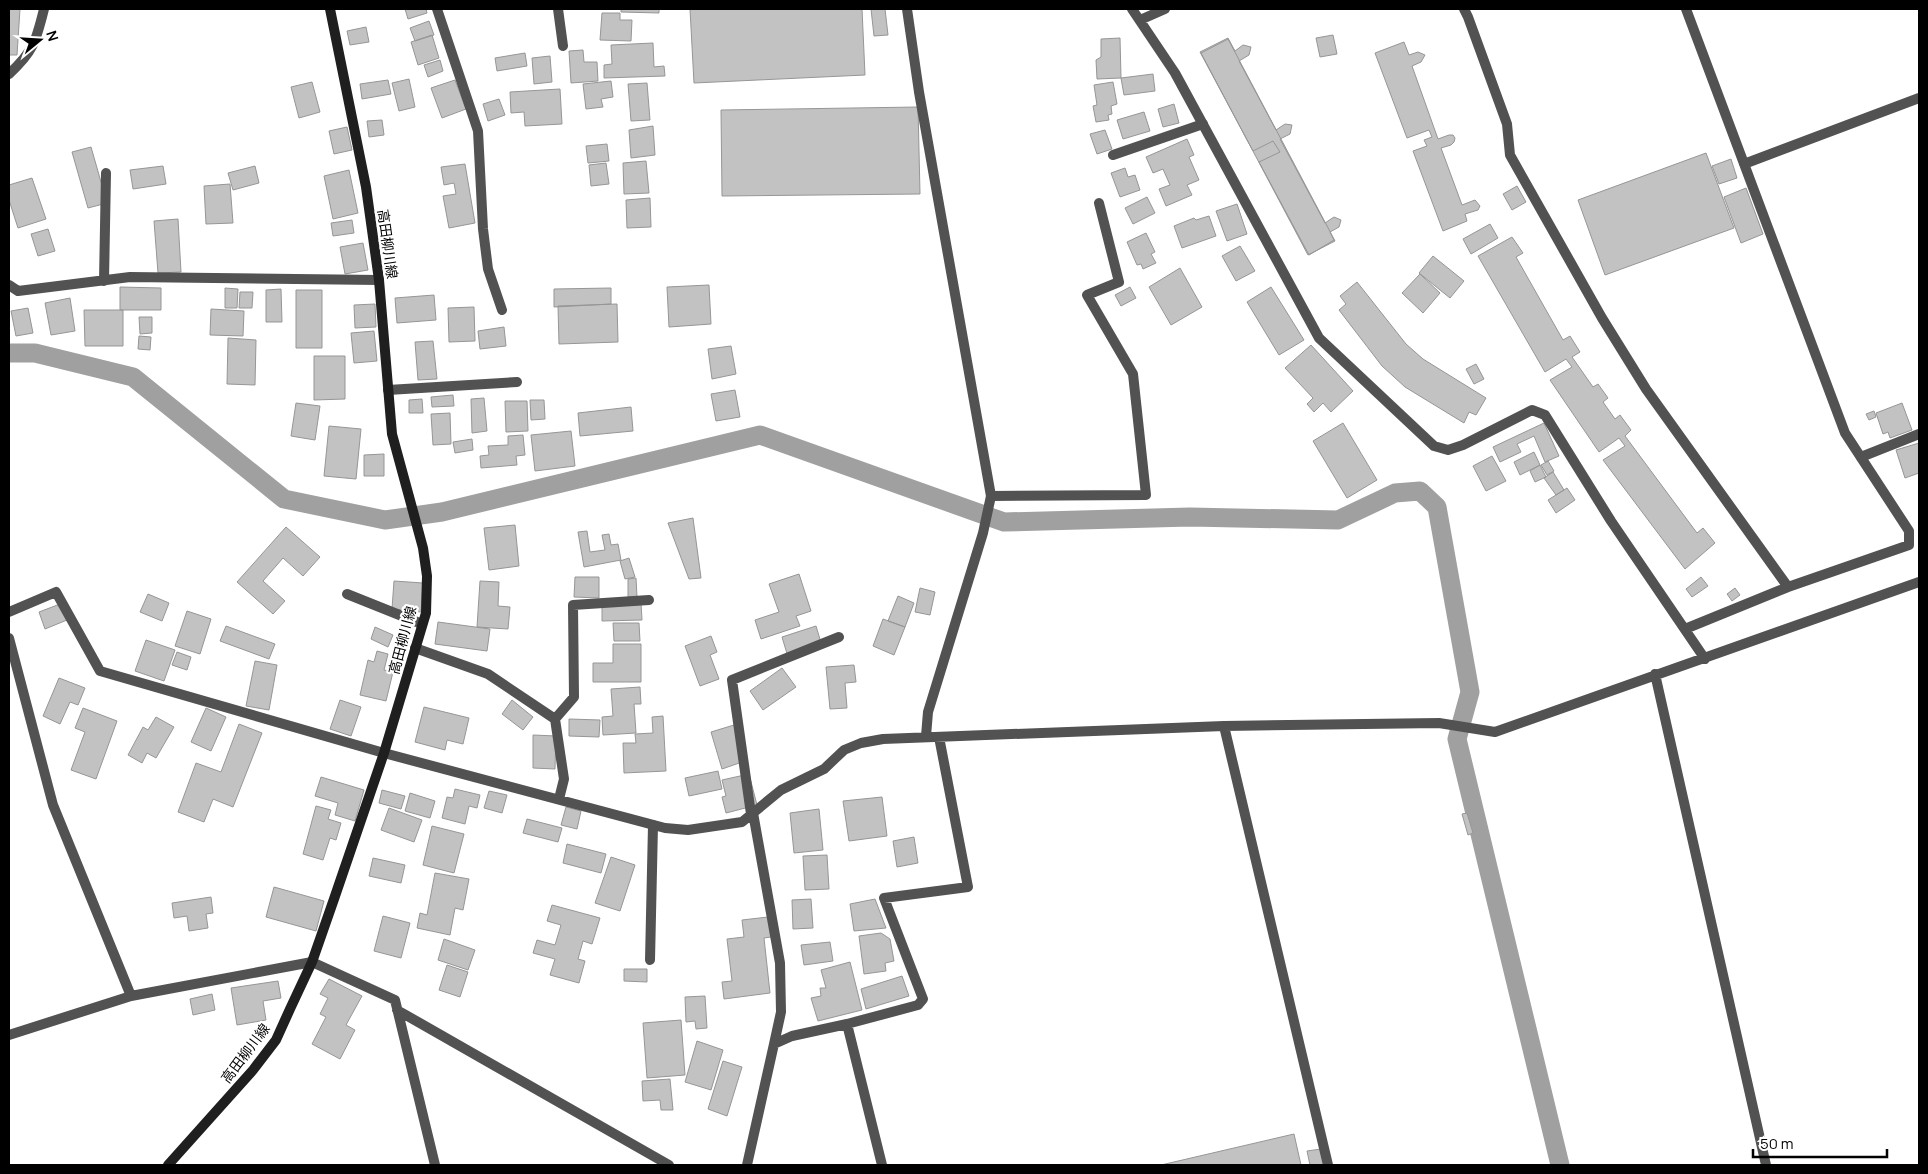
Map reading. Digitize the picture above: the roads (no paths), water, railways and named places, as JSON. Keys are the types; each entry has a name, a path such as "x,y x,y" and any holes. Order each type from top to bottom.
{"main road":[{"name":"高田柳川線","path":"168,1165 276,1040 312,962 384,752 426,613 427,576 423,548 392,434 379,280 366,187 330,9"}],"street":[{"path":"9,74 25,59 36,42 44,9"},
{"path":"437,9 478,131 488,269 502,310"},
{"path":"558,9 563,46"},
{"path":"907,9 921,101 990,496 983,533 928,712 926,736"},
{"path":"1132,9 1175,73 1319,338 1434,446 1448,450 1463,446 1532,410 1545,415 1611,521 1705,659"},
{"path":"1140,20 1165,9"},
{"path":"1464,9 1507,124 1510,155 1602,318 1646,389 1788,587"},
{"path":"1685,629 1788,587 1909,545 1909,531 1845,433 1686,9"},
{"path":"1744,164 1919,98"},
{"path":"1113,155 1203,124"},
{"path":"104,280 106,173"},
{"path":"990,496 1146,495 1133,374 1087,295 1119,282 1099,203"},
{"path":"9,285 18,291 130,277 379,280"},
{"path":"388,390 517,382"},
{"path":"1862,457 1919,434"},
{"path":"9,612 56,592 100,670 384,752 665,828 688,830 742,822 781,790 824,769 844,750 861,743 883,739 1224,726 1439,723 1495,732 1919,582"},
{"path":"347,594 422,624"},
{"path":"555,719 574,697 573,605 650,600"},
{"path":"748,1165 781,1012 780,963 752,814 732,680 840,636"},
{"path":"9,638 53,805 131,996"},
{"path":"415,648 488,674 555,719 564,779 558,799"},
{"path":"1655,674 1766,1165"},
{"path":"1224,726 1328,1165"},
{"path":"774,1044 792,1036 918,1005 923,999 884,898 968,887 939,737"},
{"path":"650,960 654,825"},
{"path":"9,1035 131,996 312,962 395,1000 435,1165"},
{"path":"397,1010 669,1165"},
{"path":"846,1024 882,1165"}],"waterway":[{"path":"9,353 35,353 133,377 284,499 385,520 442,512 760,435 1004,522 1190,517 1338,520 1395,493 1420,491 1437,507 1470,692 1457,739 1560,1165"}]}
